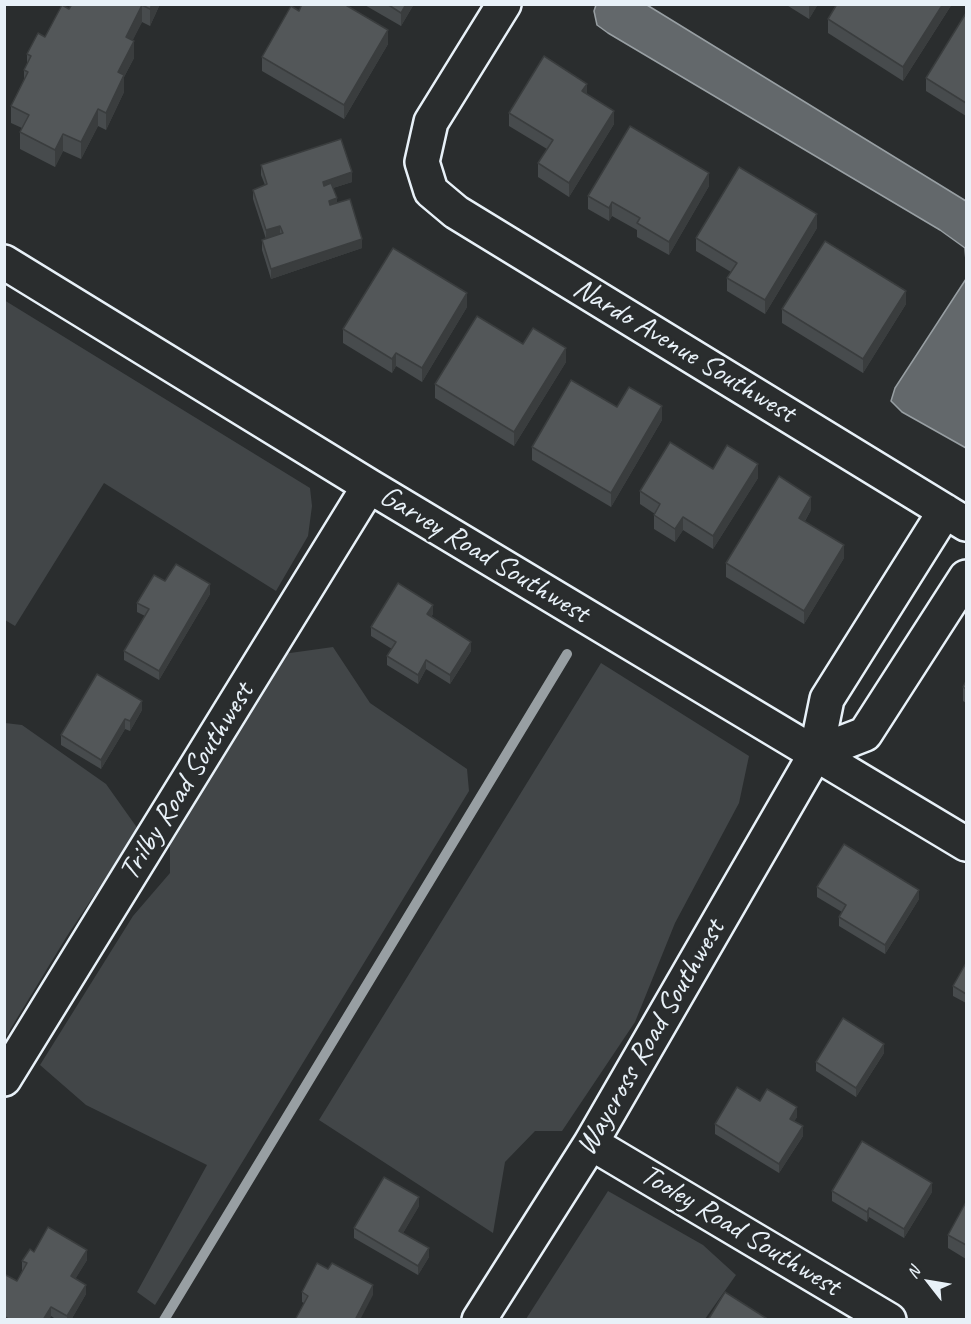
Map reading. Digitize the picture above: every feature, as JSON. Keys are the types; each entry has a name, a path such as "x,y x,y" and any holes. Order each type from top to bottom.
{"street":[{"name":"Nardo Avenue Southwest","path":"504,4 431,122 422,162 431,191 456,212 956,517"},
{"name":"Garvey Road Southwest","path":"4,262 369,486 966,844"},
{"name":"Trilby Road Southwest","path":"4,1079 369,486"},
{"name":"Waycross Road Southwest","path":"479,1320 591,1143 816,753 827,699 956,517"},
{"path":"816,753 865,734 966,577"},
{"name":"Tooley Road Southwest","path":"591,1143 889,1320"}],"shaded area":[{"path":"596,5 647,5 966,201 966,261 965,248 940,230 608,33 597,25 594,11"},
{"path":"966,279 966,448 902,412 891,401 895,388"},
{"path":"4,300 310,488 312,506 308,536 276,591 104,483 15,626 5,620"},
{"path":"333,647 370,703 467,769 469,791 155,1305 137,1292 207,1165 86,1105 40,1065 133,916 170,873 170,838 283,654"},
{"path":"601,663 749,756 739,803 675,923 635,1022 562,1131 535,1131 505,1162 493,1233 319,1120"},
{"path":"5,723 22,725 106,784 138,829 67,936 5,1038"},
{"path":"608,1191 703,1245 736,1275 705,1319 526,1319"}],"building":[{"path":"72,4 152,4 150,9 142,5 126,37 134,41 118,72 124,75 106,113 98,109 81,142 63,134 55,150 20,132 29,115 11,106 28,72 24,70 31,56 27,54 38,33 45,37 62,5 69,9"},
{"path":"302,4 344,4 388,30 344,105 262,57 291,6 299,11"},
{"path":"387,4 406,4 401,13"},
{"path":"837,4 943,4 903,67 828,19"},
{"path":"966,13 966,103 926,78"},
{"path":"544,56 587,84 582,91 614,111 569,183 538,163 553,140 509,113"},
{"path":"630,126 709,173 669,242 637,223 640,218 612,202 609,208 588,196"},
{"path":"341,139 352,172 323,182 324,186 331,183 337,198 329,201 330,205 350,199 362,239 271,269 262,240 283,233 280,226 266,230 253,190 267,184 261,165"},
{"path":"739,167 817,214 765,300 727,278 737,263 696,238"},
{"path":"825,241 906,291 863,359 782,309"},
{"path":"393,248 467,293 422,368 396,353 392,359 343,329"},
{"path":"477,316 523,344 533,328 566,348 514,432 435,384"},
{"path":"571,380 617,407 629,387 662,406 611,493 532,447"},
{"path":"670,442 713,469 727,445 758,464 713,536 683,517 675,529 654,515 660,504 640,491"},
{"path":"779,476 811,497 799,518 844,545 804,611 726,563"},
{"path":"176,564 210,584 159,671 124,651 149,609 137,603 154,575 165,581"},
{"path":"398,583 433,605 427,614 471,642 450,675 426,660 418,675 387,656 396,642 371,627"},
{"path":"97,674 142,701 130,721 125,719 101,760 61,735"},
{"path":"844,844 919,890 885,945 839,917 846,905 817,887"},
{"path":"966,963 966,994 953,986"},
{"path":"843,1018 884,1044 856,1088 816,1062"},
{"path":"737,1087 760,1101 767,1089 797,1107 790,1119 803,1126 779,1164 715,1124"},
{"path":"862,1141 932,1183 904,1229 869,1208 867,1212 832,1191"},
{"path":"384,1177 419,1197 399,1231 429,1248 418,1266 354,1228"},
{"path":"966,1202 966,1245 948,1235"},
{"path":"48,1227 87,1250 71,1276 86,1285 67,1316 51,1307 43,1320 10,1320 4,1316 4,1274 17,1281 27,1263 22,1261 30,1249 34,1252"},
{"path":"317,1263 328,1269 332,1263 373,1285 355,1320 295,1320 308,1296 302,1292"},
{"path":"725,1292 769,1320 708,1320"}],"waterway":[{"path":"164,1320 567,654"}]}
